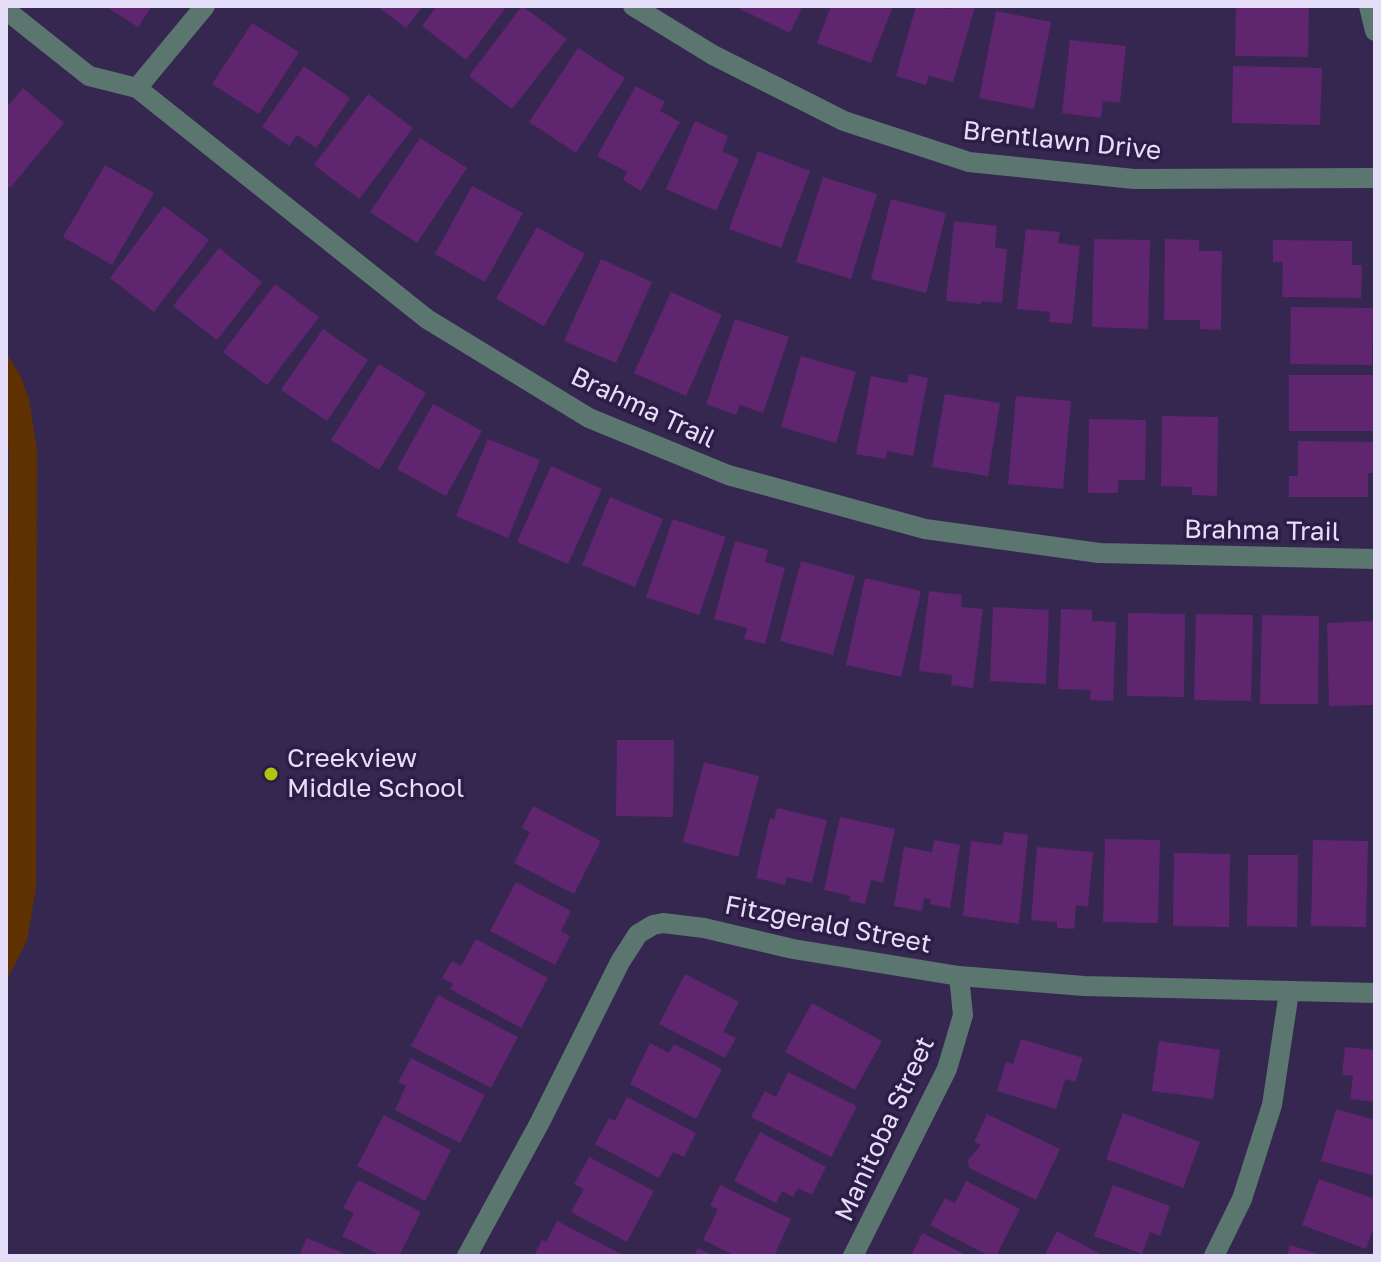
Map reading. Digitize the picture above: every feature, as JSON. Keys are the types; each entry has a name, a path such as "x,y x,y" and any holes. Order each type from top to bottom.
{"street":[{"path":"137,88 205,6"},
{"name":"Brentlawn Drive","path":"633,6 713,55 844,121 969,162 1134,179 1375,178"},
{"path":"1369,6 1375,31"},
{"name":"Brahma Trail","path":"6,10 89,76 137,88 427,319 589,418 728,475 925,529 1099,553 1375,559"},
{"name":"Fitzgerald Street","path":"467,1256 539,1124 632,941 646,929 663,923 704,928 793,949 959,976 1084,986 1375,993"},
{"name":"Manitoba Street","path":"853,1256 947,1069 963,1015 959,976"},
{"path":"1214,1256 1242,1199 1272,1105 1289,992"}],"shaded area":[{"path":"6,353 20,375 29,399 37,450 36,889 27,940 6,982 9,450"}],"building":[{"path":"105,6 152,6 138,27"},
{"path":"377,6 423,6 406,28"},
{"path":"437,6 507,6 466,60 422,26"},
{"path":"522,6 567,39 512,109 469,76"},
{"path":"741,6 803,6 790,33 740,9"},
{"path":"831,6 893,6 871,63 817,43"},
{"path":"916,6 951,9 952,6 975,7 953,82 929,76 926,85 896,76"},
{"path":"1236,6 1309,6 1308,57 1235,56"},
{"path":"996,11 1051,22 1034,109 979,98"},
{"path":"252,23 299,52 259,114 212,84"},
{"path":"1070,40 1126,46 1120,103 1103,101 1101,118 1062,113"},
{"path":"578,48 625,78 576,153 529,122"},
{"path":"304,66 350,98 316,148 297,135 289,146 262,127"},
{"path":"1233,66 1322,68 1320,125 1232,123"},
{"path":"636,86 665,102 660,111 680,122 641,191 623,180 627,172 597,156"},
{"path":"23,88 64,123 10,188 6,184 6,108"},
{"path":"368,94 413,128 359,199 314,165"},
{"path":"695,121 728,136 722,151 739,159 716,211 666,189"},
{"path":"420,138 467,168 417,243 370,212"},
{"path":"758,151 810,171 781,248 729,229"},
{"path":"105,165 154,193 112,265 63,237"},
{"path":"823,177 877,194 851,279 796,262"},
{"path":"472,186 523,213 485,282 435,254"},
{"path":"891,199 946,213 926,293 871,279"},
{"path":"164,206 209,240 154,312 110,278"},
{"path":"954,221 997,226 995,248 1007,249 1002,303 946,301"},
{"path":"537,227 585,254 544,326 496,299"},
{"path":"1026,229 1060,232 1058,243 1080,246 1072,324 1049,322 1050,312 1017,309"},
{"path":"1094,239 1150,240 1148,329 1092,327"},
{"path":"1165,239 1199,240 1199,251 1222,251 1221,330 1200,329 1200,320 1164,320"},
{"path":"1273,240 1352,241 1352,265 1362,265 1361,298 1282,297 1283,262 1273,262"},
{"path":"219,248 262,282 217,340 173,306"},
{"path":"601,259 652,282 616,363 564,341"},
{"path":"275,284 319,317 267,385 223,352"},
{"path":"671,292 722,315 686,396 634,373"},
{"path":"1291,307 1373,308 1372,365 1290,364"},
{"path":"735,319 789,337 763,413 740,405 736,415 706,404"},
{"path":"323,329 368,360 327,421 281,390"},
{"path":"801,356 856,372 836,443 781,427"},
{"path":"379,364 426,393 379,470 331,440"},
{"path":"909,374 928,378 913,456 887,451 886,459 856,454 871,376 907,383"},
{"path":"1289,375 1375,375 1375,431 1289,431"},
{"path":"945,394 1000,403 988,476 932,467"},
{"path":"1016,396 1071,401 1063,489 1008,484"},
{"path":"433,404 482,431 446,496 397,469"},
{"path":"1162,416 1218,417 1217,496 1192,495 1192,487 1161,486"},
{"path":"1089,419 1146,420 1145,480 1118,480 1118,493 1088,493"},
{"path":"488,439 540,460 508,538 456,516"},
{"path":"1298,441 1375,442 1375,473 1368,473 1368,497 1289,497 1289,476 1298,476"},
{"path":"551,466 602,489 568,564 517,542"},
{"path":"610,497 663,519 635,587 582,565"},
{"path":"673,519 726,537 699,615 646,597"},
{"path":"735,541 768,550 765,562 785,568 765,644 744,639 747,628 714,619"},
{"path":"801,561 855,576 833,655 780,641"},
{"path":"865,578 921,591 901,677 846,665"},
{"path":"929,591 962,595 961,607 983,609 973,688 951,685 952,675 919,671"},
{"path":"993,607 1049,610 1046,684 990,681"},
{"path":"1061,609 1092,610 1092,621 1116,622 1113,701 1090,700 1091,690 1058,689"},
{"path":"1128,613 1185,614 1184,697 1127,696"},
{"path":"1196,614 1253,615 1251,701 1194,700"},
{"path":"1262,615 1319,616 1318,704 1260,704"},
{"path":"1375,621 1375,705 1329,706 1327,623"},
{"path":"617,740 674,740 673,817 616,816"},
{"path":"704,762 759,776 738,857 683,842"},
{"path":"533,806 601,841 574,894 514,863 530,832 522,828"},
{"path":"777,808 827,820 812,883 787,877 785,885 756,878 770,818 774,820"},
{"path":"840,817 895,829 883,883 871,880 865,904 849,901 851,896 824,890"},
{"path":"1004,832 1028,835 1019,924 963,916 971,841 1002,845"},
{"path":"1105,839 1160,840 1158,923 1103,922"},
{"path":"934,840 960,845 950,908 930,904 931,899 924,898 922,911 894,906 904,847 932,852"},
{"path":"1313,840 1368,841 1366,927 1311,926"},
{"path":"1037,847 1093,852 1088,907 1076,905 1074,929 1057,928 1057,922 1031,920"},
{"path":"1174,853 1230,854 1229,927 1173,926"},
{"path":"1248,855 1298,855 1297,927 1247,926"},
{"path":"516,882 571,911 561,931 570,936 555,965 490,931"},
{"path":"476,939 548,978 521,1028 450,989 453,984 442,978 452,961 461,966"},
{"path":"685,974 739,1002 723,1032 736,1038 725,1058 659,1024"},
{"path":"438,995 518,1037 491,1088 411,1046"},
{"path":"812,1003 882,1041 855,1090 785,1052"},
{"path":"1021,1039 1083,1058 1075,1082 1065,1079 1056,1109 997,1091 1006,1062 1013,1064"},
{"path":"1159,1041 1220,1050 1213,1099 1152,1091"},
{"path":"650,1043 669,1053 674,1044 722,1069 696,1119 630,1084"},
{"path":"1345,1047 1375,1050 1375,1102 1350,1099 1353,1076 1342,1075"},
{"path":"411,1058 485,1095 460,1143 395,1110 406,1086 398,1082"},
{"path":"788,1072 857,1106 831,1157 751,1117 765,1091 776,1097"},
{"path":"627,1097 696,1133 684,1157 673,1152 659,1178 595,1144 609,1118 615,1121"},
{"path":"1336,1109 1375,1120 1375,1176 1321,1161"},
{"path":"1123,1113 1200,1142 1183,1188 1106,1159"},
{"path":"987,1114 1060,1149 1036,1200 969,1168 968,1160 981,1145 974,1142"},
{"path":"384,1115 451,1150 425,1201 357,1166"},
{"path":"760,1132 826,1167 812,1195 798,1188 793,1197 782,1191 776,1203 734,1181"},
{"path":"589,1157 654,1191 627,1242 571,1212 584,1189 574,1184"},
{"path":"1319,1179 1375,1199 1375,1224 1366,1249 1302,1225"},
{"path":"358,1180 421,1212 399,1256 381,1256 342,1236 354,1213 343,1208"},
{"path":"966,1181 1020,1209 996,1256 989,1256 930,1225 945,1198 955,1203"},
{"path":"720,1185 791,1219 774,1256 736,1256 703,1240 718,1209 710,1206"},
{"path":"1113,1185 1170,1206 1160,1236 1150,1232 1142,1254 1094,1236"},
{"path":"557,1221 625,1256 534,1256"},
{"path":"1057,1231 1104,1256 1044,1256"},
{"path":"922,1233 968,1256 911,1256"},
{"path":"307,1238 350,1256 299,1256"},
{"path":"1290,1245 1322,1255 1322,1256 1287,1256"},
{"path":"698,1248 714,1256 694,1256"}],"place":[{"name":"Creekview Middle School","path":"271,774"}]}
